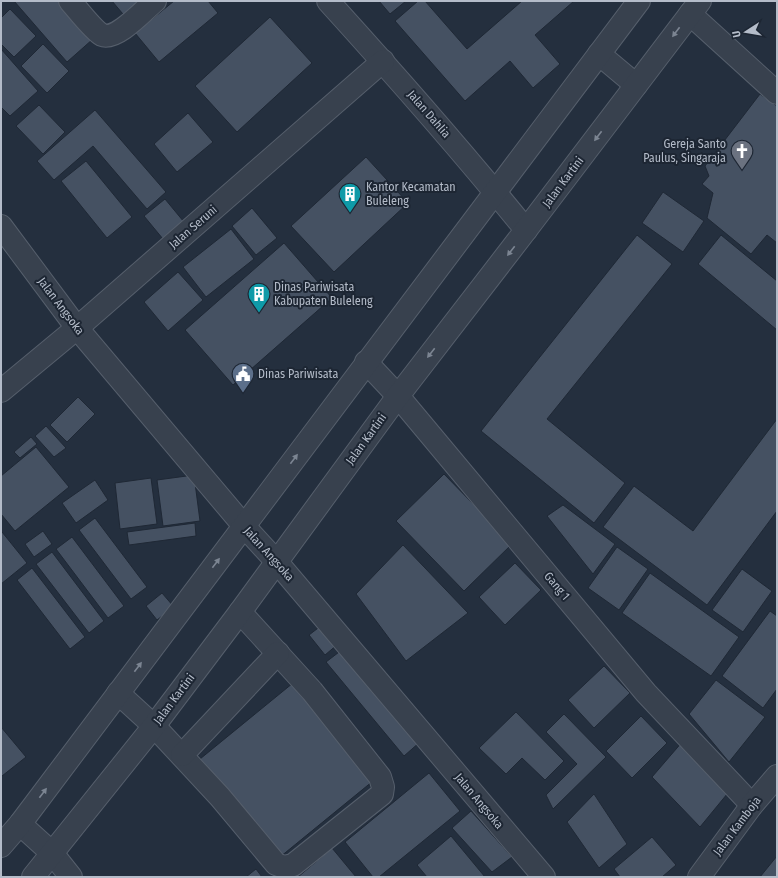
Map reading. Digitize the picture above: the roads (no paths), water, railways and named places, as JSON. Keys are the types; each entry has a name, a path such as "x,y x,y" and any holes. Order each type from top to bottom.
{"street":[{"path":"70,1 101,35 109,36 119,32 155,1"},
{"name":"Jalan Dahlia","path":"328,1 383,61 495,191 526,230"},
{"path":"1,846 20,824 639,1"},
{"path":"695,8 777,93"},
{"name":"Jalan Kartini","path":"33,877 154,726 240,612 398,396 695,8"},
{"path":"599,54 636,85"},
{"name":"Jalan Seruni","path":"1,391 77,328 383,61"},
{"name":"Jalan Angsoka","path":"1,226 77,328 544,877"},
{"name":"Gang 1","path":"366,362 398,396 646,693 752,805"},
{"path":"118,693 154,726 182,755 220,797 276,864 284,867 293,864 382,794 383,787 380,776 312,691 240,612"},
{"path":"182,755 278,653"},
{"name":"Jalan Kamboja","path":"699,877 752,805 777,776"},
{"path":"20,824 52,853 71,877"}],"place":[{"name":"Gereja Santo Paulus, Singaraja","path":"742,170"},
{"name":"Kantor Kecamatan Buleleng","path":"350,214"},
{"name":"Dinas Pariwisata Kabupaten Buleleng","path":"259,314"},
{"name":"Dinas Pariwisata","path":"243,394"}]}
